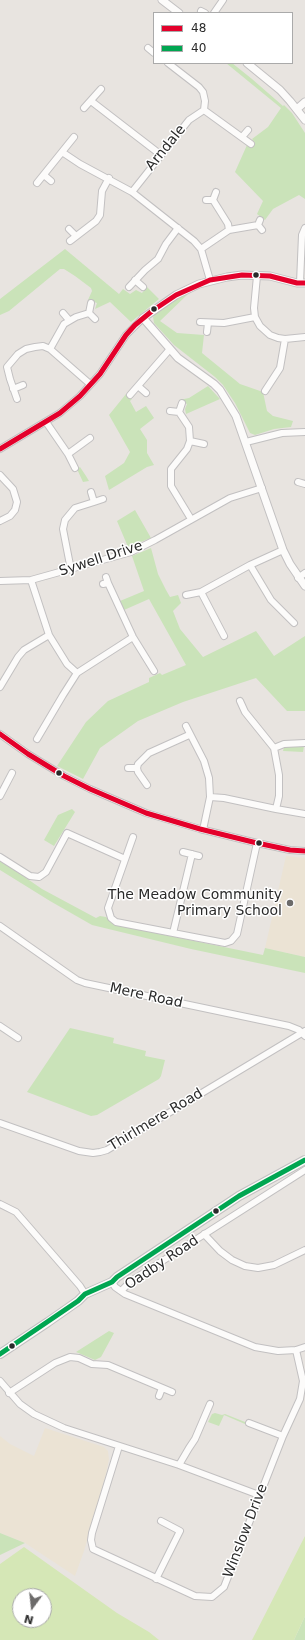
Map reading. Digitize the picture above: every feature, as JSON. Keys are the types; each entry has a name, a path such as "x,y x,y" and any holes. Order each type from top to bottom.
{"main road":[{"name":"Oadby Road","path":"0,1354 78,1301 85,1294 112,1282 117,1277 240,1196 305,1160"}],"street":[{"path":"162,0 178,12"},
{"path":"215,12 223,0"},
{"path":"148,48 153,52"},
{"path":"169,64 199,87 203,92 205,101 204,110 252,144"},
{"path":"248,64 280,90 305,120"},
{"path":"84,108 100,89"},
{"path":"91,101 161,155"},
{"path":"297,110 305,102"},
{"name":"Arndale","path":"132,192 189,120 204,110"},
{"path":"242,137 248,130"},
{"path":"37,183 74,137"},
{"path":"62,152 80,164 109,178 132,192 194,241 201,249 210,280"},
{"path":"44,175 51,181"},
{"path":"70,241 96,221 100,215 102,191 109,178"},
{"path":"216,192 209,200 228,224 229,230"},
{"path":"201,249 229,230 260,225"},
{"path":"129,286 158,259 166,244 178,228"},
{"path":"0,449 60,413 75,400 100,374 126,335 143,318 176,295 210,280 242,275 270,276 303,283 302,235 305,228"},
{"path":"69,229 76,236"},
{"path":"257,276 255,317 265,332 284,339 305,337"},
{"path":"135,280 143,287"},
{"path":"89,313 91,303"},
{"path":"63,313 69,320"},
{"path":"89,313 95,319"},
{"path":"50,349 69,320 89,313"},
{"path":"200,322 224,323 255,317"},
{"path":"143,318 178,358 206,376 220,390 236,416 283,550 298,578 305,586"},
{"path":"207,332 208,323"},
{"path":"265,391 271,385 280,368 284,339"},
{"path":"17,399 8,368 18,354 26,349 43,346 50,349 90,384"},
{"path":"130,395 170,349"},
{"path":"0,366 8,368"},
{"path":"13,389 23,385"},
{"path":"138,386 146,393"},
{"path":"179,412 182,403"},
{"path":"170,411 179,412 189,427 190,441 187,449 171,469 171,486 191,519"},
{"path":"46,422 68,454 75,468"},
{"path":"246,442 282,433 305,432"},
{"path":"68,454 90,438"},
{"path":"190,441 204,444"},
{"path":"0,475 13,489 17,502 15,510 10,516 0,521"},
{"path":"298,482 305,484"},
{"name":"Sywell Drive","path":"0,581 31,580 71,570 137,549 230,498 262,488"},
{"path":"91,492 94,502"},
{"path":"71,570 63,529 65,520 75,508 103,499"},
{"path":"186,595 201,592 250,565 283,550"},
{"path":"250,565 271,600 294,623"},
{"path":"298,578 305,573"},
{"path":"31,580 49,635 67,664 77,673"},
{"path":"106,581 133,637 154,671"},
{"path":"201,592 224,636"},
{"path":"1,685 24,650 49,635"},
{"path":"37,739 77,673 133,637"},
{"path":"240,701 245,712 274,748 279,775 279,796 276,809"},
{"path":"186,726 204,761 209,778 210,797 204,830"},
{"path":"0,734 38,760 90,789 146,813 204,830 257,843 290,850 305,851"},
{"path":"137,768 138,764 149,753 190,734"},
{"path":"274,748 284,744 305,743"},
{"path":"128,768 137,768"},
{"path":"137,768 147,785"},
{"path":"0,796 12,773"},
{"path":"210,797 224,798 305,814"},
{"path":"0,857 30,876 39,877 46,872 67,833 126,859"},
{"path":"133,837 108,908 111,918 116,922 225,943 231,941 236,934 257,843"},
{"path":"183,852 199,856"},
{"path":"173,934 192,854"},
{"name":"Mere Road","path":"0,926 77,980 85,983 290,1026 304,1033"},
{"path":"0,1026 18,1038"},
{"name":"Thirlmere Road","path":"0,1123 79,1151 93,1153 107,1150 304,1033"},
{"name":"Oadby Road","path":"121,1291 131,1281 305,1170"},
{"path":"0,1204 16,1212 80,1286 85,1294"},
{"path":"204,1234 220,1251 232,1260 246,1266 258,1268 274,1265 305,1250"},
{"path":"112,1282 121,1291 255,1347 278,1351 296,1350 305,1347"},
{"name":"Winslow Drive","path":"119,1446 92,1533 91,1545 93,1549 195,1596 212,1597 224,1587 283,1436 300,1399 303,1380 296,1350"},
{"path":"10,1393 55,1363 70,1357 79,1358 92,1364 108,1365 172,1392"},
{"path":"0,1382 20,1404 34,1414 58,1426 180,1465 259,1496"},
{"path":"159,1396 162,1388"},
{"path":"180,1465 189,1448 196,1439 210,1404"},
{"path":"249,1423 283,1436"},
{"path":"156,1579 180,1531 161,1521"}],"shaded area":[{"name":"The Meadow Community Primary School","path":"286,856 305,858 305,957 265,948"},
{"path":"45,1428 104,1447 108,1451 109,1459 106,1474 84,1551 75,1576 25,1543 0,1533 0,1436 10,1444 34,1456"}],"green space":[{"path":"227,64 233,64 283,106 284,105 292,113 305,133 305,199 299,195 273,209 265,220 257,214 263,201 235,172 247,145 252,148 255,143 252,139 268,127 281,108"},
{"path":"65,249 119,294 123,289 130,294 136,290 142,293 147,287 159,299 131,322 110,302 95,309 97,303 88,300 92,291 91,288 64,269 60,269 9,311 0,315 0,299"},
{"path":"188,294 160,321 177,333 204,335 202,353 240,384 263,392 267,411 273,416 293,421 291,427 274,429 255,435 250,433 235,403 223,385 174,345 154,323 153,317 157,312 175,300"},
{"path":"208,386 220,399 186,414 185,409 187,404 179,400 189,398"},
{"path":"126,394 132,399 130,401 136,412 146,406 154,418 140,429 147,440 147,453 154,465 147,467 109,490 105,476 124,463 130,452 109,415"},
{"path":"80,467 89,481 83,482 77,469"},
{"path":"135,510 151,538 128,547 117,521"},
{"path":"151,548 158,574 166,590 170,597 178,595 181,603 173,611 180,629 203,657 256,631 274,656 305,636 305,711 287,711 256,678 183,702 138,721 100,748 83,779 57,766 86,722 108,701 149,682 149,678 160,673 162,675 186,665 149,599 124,610 120,601 144,591 132,556"},
{"path":"304,746 303,752 283,751 284,747"},
{"path":"72,809 75,812 54,846 44,840 58,815"},
{"path":"0,860 42,889 96,918 100,916 106,917 114,924 121,926 263,955 265,948 305,957 305,973 191,949 92,925 0,870"},
{"path":"70,1028 114,1038 113,1043 146,1051 145,1056 165,1060 161,1076 159,1079 97,1115 91,1116 27,1092"},
{"path":"109,1331 114,1333 101,1357 95,1360 76,1352"},
{"path":"215,1413 222,1415 225,1414 245,1422 245,1424 224,1415 219,1426 208,1422 212,1414"},
{"path":"0,1533 25,1543 0,1555"},
{"path":"305,1536 305,1616 294,1640 252,1640"},
{"path":"24,1547 117,1613 149,1632 159,1640 0,1640 0,1564"},
{"path":"305,1616 305,1640 294,1640"}],"transit line":[{"name":"48","path":"0,449 60,413 80,396 100,374 126,335 135,325 152,311 176,295 210,280 242,275 270,276 297,283 305,283"},
{"name":"48","path":"0,734 28,754 64,776 146,813 200,829 257,843 290,850 305,851"},
{"name":"40","path":"0,1354 78,1301 85,1294 112,1282 117,1277 239,1196 305,1160"}],"place":[{"name":"The Meadow Community Primary School","path":"290,903"}]}
